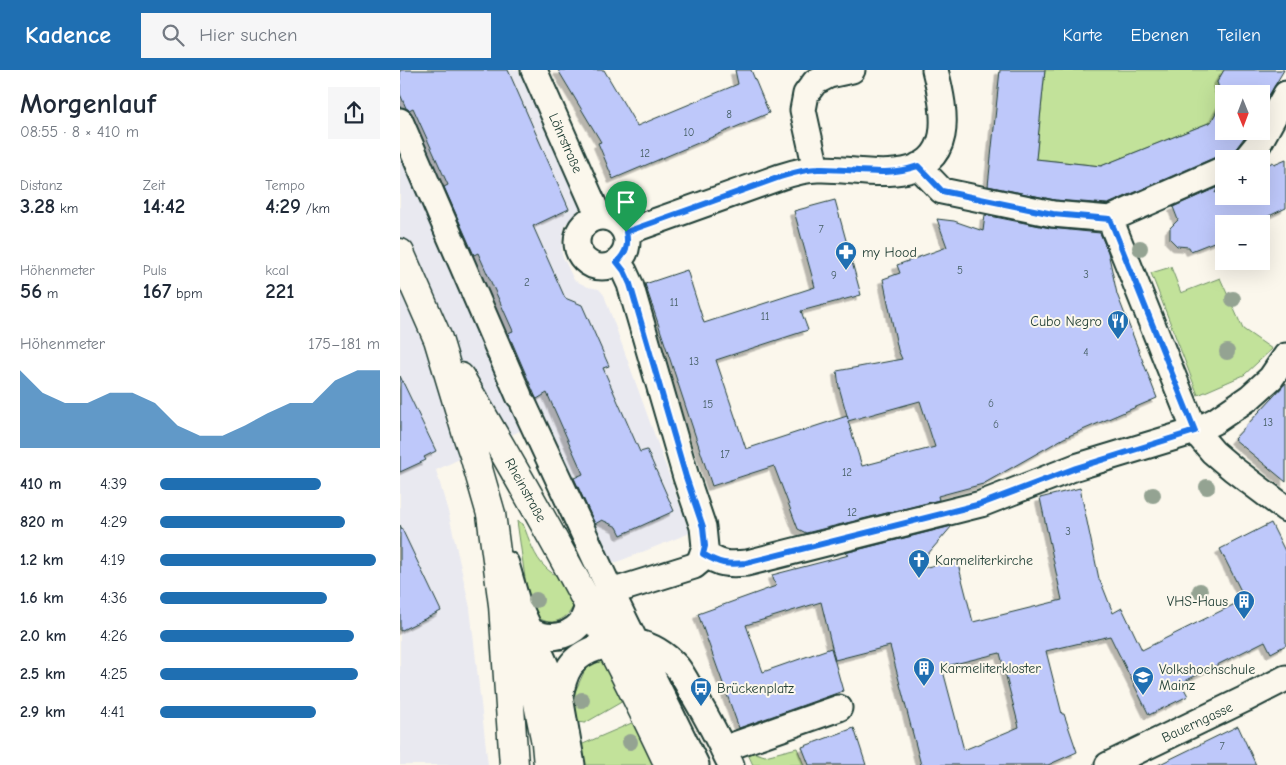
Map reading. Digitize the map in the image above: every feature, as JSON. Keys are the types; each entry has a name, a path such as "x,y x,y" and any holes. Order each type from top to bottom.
{"main road":[{"name":"Rheinstraße","path":"400,253 438,339 513,466 600,597 624,643 669,765"},
{"name":"Rheinstraße","path":"438,339 491,514 503,605 514,765"},
{"path":"503,605 531,668 546,743 548,765"}],"street":[{"name":"Löhrstraße","path":"534,70 599,217"},
{"path":"816,169 803,110 806,94 815,82 829,75 852,70"},
{"path":"626,232 780,177 816,169 896,172 918,166 932,156 937,149 944,125 940,92 934,70"},
{"path":"1253,150 1286,94"},
{"name":"Rheinstraße","path":"400,121 522,401 600,597"},
{"path":"918,166 942,191 1053,214 1110,219 1215,173"},
{"path":"599,217 615,220 626,232 628,240 627,249 623,256 617,262 602,268 586,262 580,255 577,247 579,231 584,224 591,219 599,217"},
{"path":"1110,219 1195,431 1213,452 1233,470 1286,509"},
{"path":"530,631 549,637 566,635 581,624 600,597 687,569 700,561 705,546 703,527 686,477 630,284 617,262"},
{"path":"703,554 718,563 729,565 773,557 981,504 1076,468 1195,431 1215,421 1250,398 1271,378 1286,356"},
{"name":"Rheinstraße","path":"491,514 518,602 560,697 572,765"},
{"path":"624,643 650,647 677,667 727,757 839,708"},
{"name":"Rheinstraße","path":"560,697 563,679 571,664 590,650 624,643 696,765"},
{"name":"Bauerngasse","path":"1108,765 1245,700 1286,678"}],"shaded area":[{"path":"400,70 518,70 582,206 565,225 562,239 562,255 574,280 588,287 599,289 604,295 690,533 602,568 535,424 436,470 449,515 470,608 488,765 400,765"}],"green space":[{"path":"1045,70 1224,70 1217,82 1218,85 1215,85 1215,115 1211,122 1101,166 1036,159"},
{"path":"1171,267 1181,293 1220,278 1243,329 1272,349 1244,375 1198,395 1151,273"},
{"path":"517,521 523,524 538,559 549,571 566,582 574,594 573,606 566,616 561,619 549,622 538,618 528,599"},
{"path":"607,658 625,700 585,723 577,722 574,694 584,672 594,661"},
{"path":"634,722 659,765 583,765 581,745"},
{"path":"797,748 804,765 753,765 747,752 765,756"}],"building":[{"path":"400,70 508,70 569,209 533,226 565,298 582,305 609,366 603,368 640,452 647,450 674,511 621,535 617,527 602,520 595,524 574,478 583,474 547,393 536,398 508,333 513,331 478,253 474,255 444,187 448,185 413,108 409,110 406,108 400,94"},
{"path":"558,70 604,70 637,126 738,84 735,70 751,70 769,113 613,179 598,143 601,142"},
{"path":"1000,70 1045,70 1036,159 1101,166 1211,122 1215,115 1215,140 1242,140 1235,150 1215,150 1215,157 1108,204 1055,200 988,186"},
{"path":"1224,70 1284,70 1270,94 1270,85 1218,85 1217,82"},
{"path":"1286,159 1286,208 1270,216 1215,215 1215,242 1191,251 1189,247 1177,246 1170,239 1170,228 1178,220 1173,207 1215,188 1215,205 1270,205 1270,164 1273,162 1274,164"},
{"path":"835,200 861,295 801,311 808,330 716,360 746,449 847,416 848,419 839,387 837,371 902,359 898,350 883,279 900,273 897,265 947,247 937,219 954,221 983,231 985,215 1050,228 1100,233 1108,252 1117,294 1157,398 1064,438 983,484 938,496 939,500 806,533 798,529 774,466 712,486 645,284 687,270 704,323 815,287 794,211","holes":["920,401 935,447 862,466 848,421"]},
{"path":"400,376 436,451 424,457 426,460 400,472"},
{"path":"1286,383 1286,482 1234,439"},
{"path":"1080,488 1099,579 1113,613 1122,608 1142,650 1245,599 1220,549 1271,523 1286,553 1286,645 1271,653 1265,641 1181,683 1188,696 1149,715 1110,636 1046,651 1062,714 1064,714 1077,752 1048,765 921,765 890,646 835,660 821,602 746,625 763,672 831,648 843,691 739,728 698,614 776,586 772,575 849,555 845,553 952,526 914,570 957,560 973,622 1062,600 1040,498","holes":["1000,653 1019,727 964,750 942,667"]},
{"path":"400,525 441,611 400,631"},
{"path":"1238,726 1256,765 1158,765"},
{"path":"854,728 866,765 809,765 802,747"}],"place":[{"name":"my Hood","path":"846,271"},
{"name":"Cubo Negro","path":"1118,340"},
{"name":"Karmeliterkirche","path":"919,579"},
{"name":"VHS-Haus","path":"1244,620"},
{"name":"Karmeliterkloster","path":"924,687"},
{"name":"Volkshochschule Mainz","path":"1143,696"},
{"name":"Brückenplatz","path":"701,707"}],"route":[{"path":"918,166 942,191 1053,214 1110,219 1195,431 1076,468 981,504 746,563 729,565 718,563 703,554 705,536 703,527 686,477 630,284 617,262 627,249 628,240 626,232 800,171 835,169 863,172 896,172 918,166"}]}
